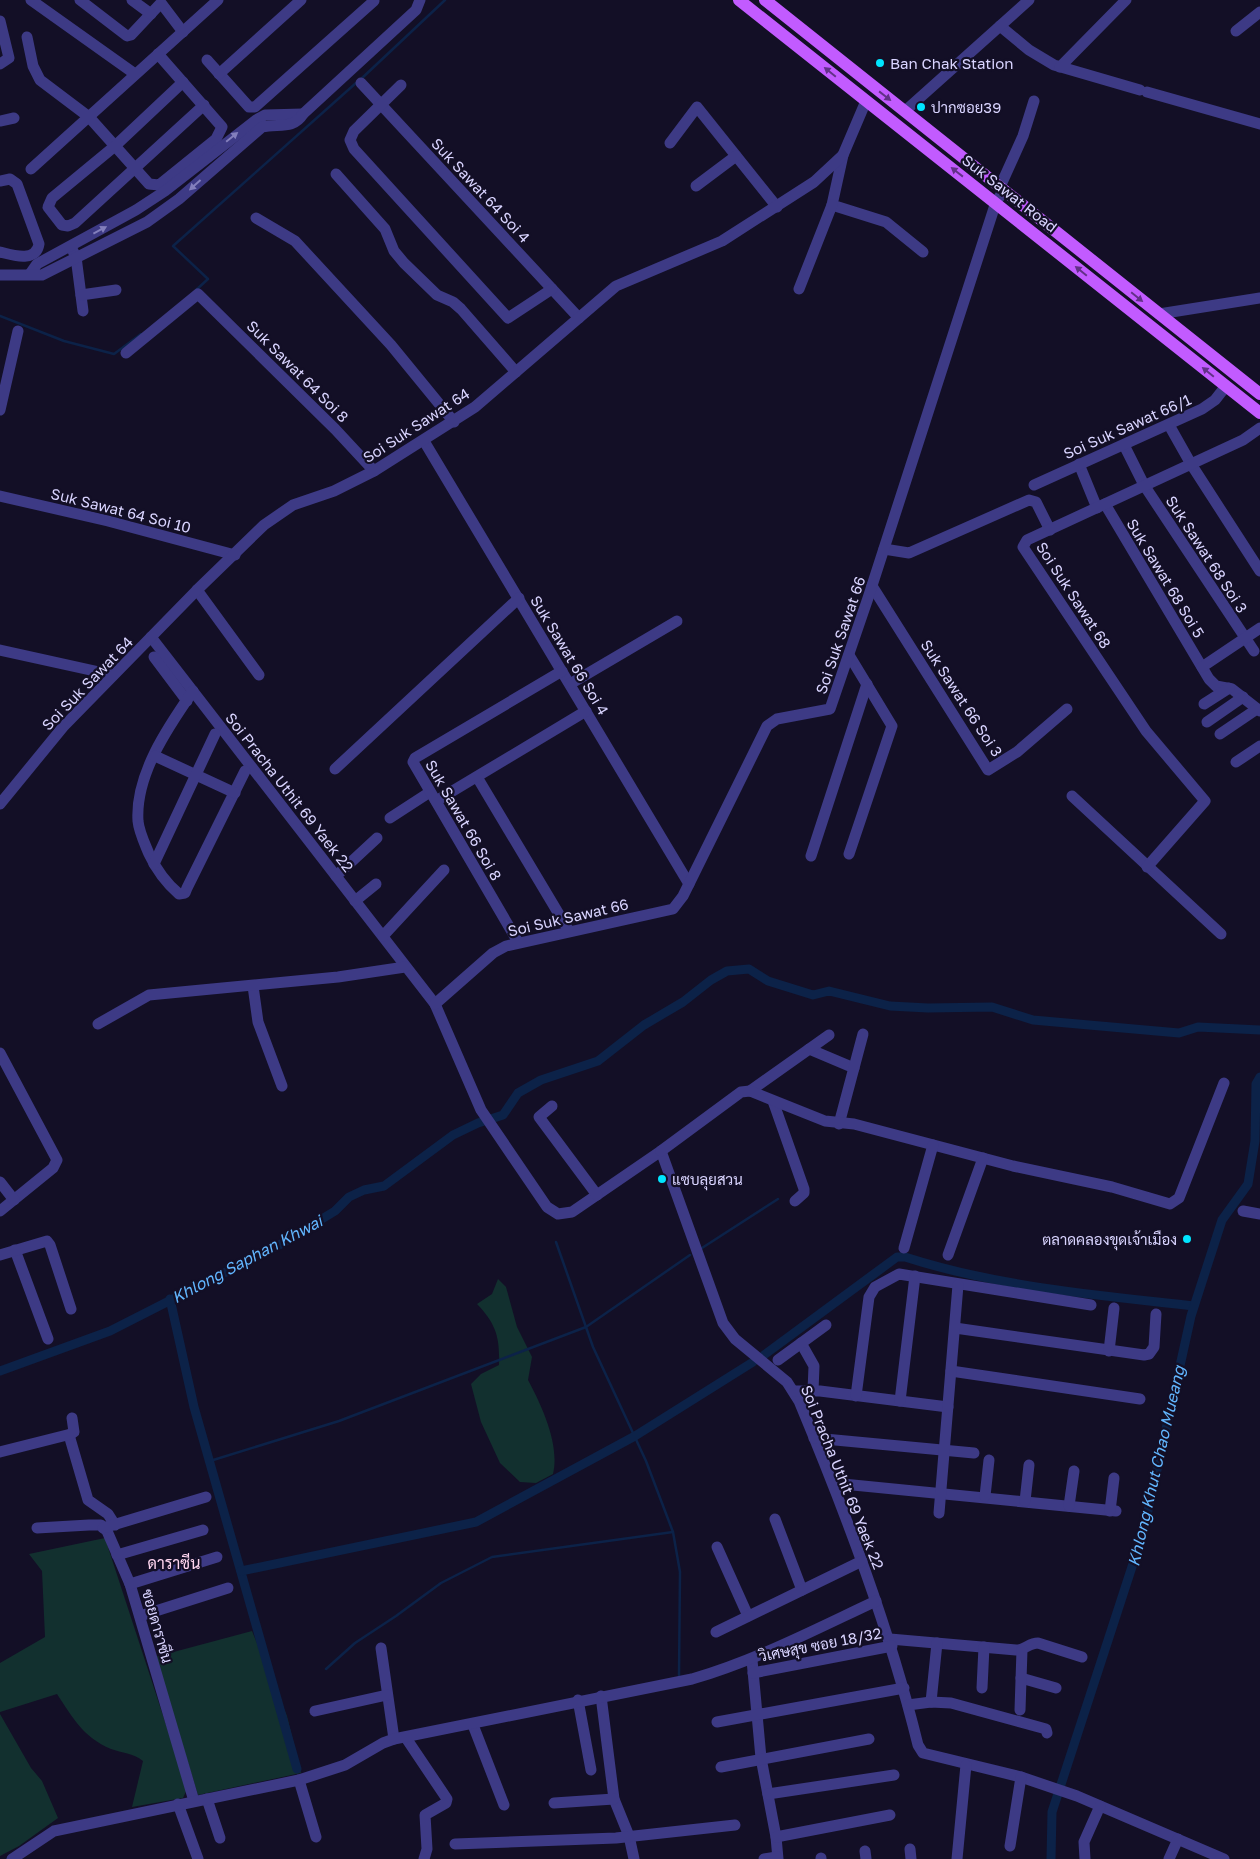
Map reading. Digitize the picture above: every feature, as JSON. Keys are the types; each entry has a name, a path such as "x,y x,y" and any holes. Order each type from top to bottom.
{"main road":[{"name":"Suk Sawat Road","path":"740,0 1260,413"},
{"name":"Suk Sawat Road","path":"765,0 1260,394"}],"street":[{"path":"31,0 135,74"},
{"path":"80,0 127,36 132,35 163,2 183,32"},
{"path":"132,0 151,14"},
{"path":"31,169 218,0"},
{"path":"357,0 365,9"},
{"path":"206,60 248,107 255,107 374,0"},
{"path":"47,265 70,246 131,213 165,191 259,123 289,126 298,122 303,114 416,10 420,0"},
{"path":"905,111 1029,0"},
{"path":"1060,67 1126,0"},
{"path":"219,74 300,1"},
{"path":"1236,31 1260,12"},
{"path":"0,21 9,58 0,64"},
{"path":"1000,26 1041,59 1060,67 1260,124"},
{"path":"26,37 33,66 40,80 89,117 150,184 154,186 160,185 216,138 222,127 158,54"},
{"path":"183,82 115,146 49,202 48,207 62,225 68,226 75,223 204,105"},
{"name":"Suk Sawat 64 Soi 4","path":"361,83 579,318"},
{"path":"401,84 354,131 350,140 351,144 508,318 552,289"},
{"name":"Soi Suk Sawat 64","path":"0,804 63,727 264,525 292,505 334,491 374,471 454,422 516,372 616,286 722,241 814,182 843,155 866,101"},
{"name":"Soi Suk Sawat 66","path":"435,1004 493,953 518,942 672,909 689,884 767,726 777,719 830,709 872,586 996,202 1023,136 1034,101"},
{"path":"670,143 697,106 777,207"},
{"path":"0,121 14,118"},
{"path":"0,275 14,277 30,274 37,264 47,265 76,257 137,226 179,199 259,123"},
{"path":"800,289 832,205 843,155"},
{"path":"696,186 736,156"},
{"path":"336,174 385,229 394,251 404,263 437,295 453,302 516,372"},
{"path":"0,181 10,180 17,184 39,244 35,252 25,257 0,252"},
{"path":"165,191 179,199"},
{"path":"832,205 886,222 924,252"},
{"path":"131,213 137,226"},
{"path":"256,218 295,241 391,345 454,422"},
{"path":"70,246 76,257 83,311"},
{"path":"81,295 116,290"},
{"name":"Suk Sawat 64 Soi 8","path":"126,353 198,294 335,429 374,471"},
{"path":"1159,314 1260,298"},
{"path":"0,410 18,331"},
{"name":"Soi Suk Sawat 66/1","path":"1034,485 1202,409 1215,400 1226,386"},
{"path":"1169,425 1191,464 1260,571"},
{"name":"Soi Suk Sawat 68","path":"1147,868 1203,806 1205,801 1146,731 1023,547 1028,540 1243,440 1260,428"},
{"name":"Suk Sawat 66 Soi 4","path":"424,441 689,884"},
{"name":"Suk Sawat 68 Soi 3","path":"1124,445 1144,485 1254,651"},
{"name":"Suk Sawat 68 Soi 5","path":"1079,464 1101,506 1213,683 1229,688 1259,709"},
{"name":"Suk Sawat 64 Soi 10","path":"0,496 108,521 235,554"},
{"path":"884,549 909,552 1029,500 1036,502 1050,530"},
{"name":"Suk Sawat 66 Soi 3","path":"872,586 988,770 1018,752 1067,709"},
{"path":"198,590 259,675"},
{"path":"335,769 519,598"},
{"path":"570,684 678,621"},
{"path":"1202,667 1260,628"},
{"name":"Soi Pracha Uthit 69 Yaek 22","path":"151,637 190,696 336,876 435,1004 481,1110 553,1212 565,1215 572,1212 661,1151 723,1322 734,1339 787,1382 795,1391 862,1561 891,1642 918,1745 923,1753 1021,1777 1077,1796 1178,1839 1209,1856 1224,1859"},
{"path":"0,650 113,675"},
{"path":"849,655 892,726 849,854"},
{"path":"154,657 190,696 155,756 141,791 138,823 154,864 179,894 185,892 245,771"},
{"name":"Suk Sawat 66 Soi 8","path":"518,942 414,767 413,762 415,758 562,671"},
{"path":"811,856 867,684"},
{"path":"1204,704 1229,688"},
{"path":"1207,722 1243,697"},
{"path":"1220,734 1259,709"},
{"path":"390,818 477,778 586,711"},
{"path":"154,864 215,734"},
{"path":"1236,762 1260,746"},
{"path":"155,756 234,792"},
{"path":"477,778 569,931"},
{"path":"1072,796 1147,868 1220,934"},
{"path":"336,876 377,838"},
{"path":"383,936 444,870"},
{"path":"355,901 376,884"},
{"path":"98,1024 149,996 338,977 405,966"},
{"path":"252,986 258,1022 282,1086"},
{"path":"839,1124 863,1034"},
{"path":"661,1151 741,1092 750,1091 829,1035"},
{"path":"809,1049 854,1068"},
{"path":"0,1053 57,1160 52,1168 0,1211"},
{"path":"750,1091 825,1121 839,1124 854,1124 983,1158 1112,1186 1170,1204 1179,1198 1224,1083"},
{"path":"773,1101 804,1189 804,1193 795,1201"},
{"path":"552,1106 539,1117 597,1195"},
{"path":"904,1248 933,1145"},
{"path":"948,1255 983,1158"},
{"path":"0,1182 14,1200"},
{"path":"1243,1212 1260,1214"},
{"path":"0,1255 47,1241 50,1245 70,1309"},
{"path":"15,1250 48,1339"},
{"path":"856,1396 869,1297 875,1287 899,1274 1091,1305"},
{"path":"900,1401 915,1276"},
{"path":"939,1513 958,1285"},
{"path":"1109,1351 1114,1308"},
{"path":"955,1328 1109,1351 1149,1354 1154,1347 1156,1314"},
{"path":"778,1360 826,1325"},
{"path":"801,1343 814,1366 813,1391"},
{"path":"951,1371 1140,1399"},
{"path":"795,1391 813,1391 948,1406"},
{"path":"0,1452 69,1435 74,1432 72,1418"},
{"name":"ซอยดาราซีน","path":"69,1435 88,1500 108,1514 109,1526 140,1616 194,1801"},
{"path":"814,1438 974,1453"},
{"path":"984,1496 989,1460"},
{"path":"1025,1501 1028,1465"},
{"path":"1070,1506 1074,1471"},
{"path":"842,1484 984,1496 1113,1511 1114,1478"},
{"path":"37,1528 89,1525 109,1526 206,1497"},
{"path":"775,1519 802,1590"},
{"path":"118,1555 203,1530"},
{"path":"717,1547 748,1616"},
{"path":"130,1584 217,1557"},
{"path":"716,1632 862,1561"},
{"path":"140,1616 228,1588"},
{"path":"12,1859 54,1831 298,1780 344,1765 384,1742 394,1739 473,1725 578,1700 692,1679 752,1660 876,1601"},
{"name":"วิเศษสุข ซอย 18/32","path":"753,1673 891,1642 937,1643 1022,1650 1032,1643 1038,1643 1082,1657"},
{"path":"931,1702 937,1643"},
{"path":"982,1688 984,1647"},
{"path":"380,1648 394,1739"},
{"path":"1020,1710 1022,1650"},
{"path":"752,1660 761,1758 776,1837 777,1858 764,1859"},
{"path":"1021,1678 1056,1688"},
{"path":"717,1722 904,1688"},
{"path":"315,1711 387,1695"},
{"path":"601,1696 614,1799 629,1836 634,1859"},
{"path":"578,1700 591,1770"},
{"path":"908,1705 931,1702 952,1703 1046,1730 1047,1733"},
{"path":"473,1725 504,1805"},
{"path":"406,1738 447,1799 446,1803 425,1815 427,1849 424,1859"},
{"path":"721,1767 870,1739"},
{"path":"957,1859 966,1765"},
{"path":"768,1794 894,1775"},
{"path":"1010,1846 1021,1777"},
{"path":"298,1780 316,1837"},
{"path":"207,1799 220,1838"},
{"path":"554,1803 614,1799"},
{"path":"178,1804 198,1859"},
{"path":"1085,1859 1084,1842 1100,1806"},
{"path":"776,1837 890,1815"},
{"path":"455,1844 629,1836 735,1825"},
{"path":"1169,1859 1178,1839"}],"green space":[{"path":"498,1279 506,1287 517,1327 532,1357 528,1380 544,1414 552,1438 555,1463 553,1474 536,1483 520,1482 500,1463 481,1422 471,1384 481,1374 499,1365 499,1346 496,1332 489,1318 477,1304 492,1294"},
{"path":"105,1538 187,1789 183,1798 132,1807 143,1761 111,1749 93,1739 68,1711 57,1694 0,1712 0,1663 45,1637 42,1571 29,1554"},
{"path":"252,1631 287,1716 301,1773 198,1795 155,1657"},
{"path":"0,1714 31,1768 42,1781 58,1818 19,1846 0,1856"}],"waterway":[{"path":"361,79 445,0"},
{"path":"196,290 208,279 173,246 356,83"},
{"path":"0,316 64,341 114,354 141,334"},
{"name":"Khlong Saphan Khwai","path":"0,1371 110,1331 281,1244 335,1211 349,1197 364,1190 384,1186 453,1135 478,1123 503,1115 518,1093 541,1080 598,1061 644,1025 683,1002 711,980 727,971 749,969 768,981 813,995 829,991 890,1006 928,1008 992,1007 1033,1020 1179,1033 1198,1027 1260,1030"},
{"name":"Khlong Khut Chao Mueang","path":"1051,1859 1052,1812 1143,1533 1191,1316 1222,1220 1248,1184 1255,1141 1256,1084 1260,1077"},
{"path":"702,1248 778,1199"},
{"path":"556,1242 593,1347 646,1461 673,1532 680,1572 679,1675"},
{"path":"210,1461 339,1421 586,1327 690,1255"},
{"path":"764,1355 897,1257 905,1257 976,1276 1048,1289 1194,1306"},
{"path":"170,1299 194,1407 297,1769"},
{"path":"241,1571 476,1522 635,1436 753,1362"},
{"path":"326,1669 355,1643 441,1583 492,1557 673,1532"}],"place":[{"name":"Ban Chak Station","path":"880,63"},
{"name":"ปากซอย39","path":"921,107"},
{"name":"แซบลุยสวน","path":"662,1179"},
{"name":"ตลาดคลองขุดเจ้าเมือง","path":"1187,1239"}],"district":[{"name":"ดาราซีน","path":"174,1563"}]}
